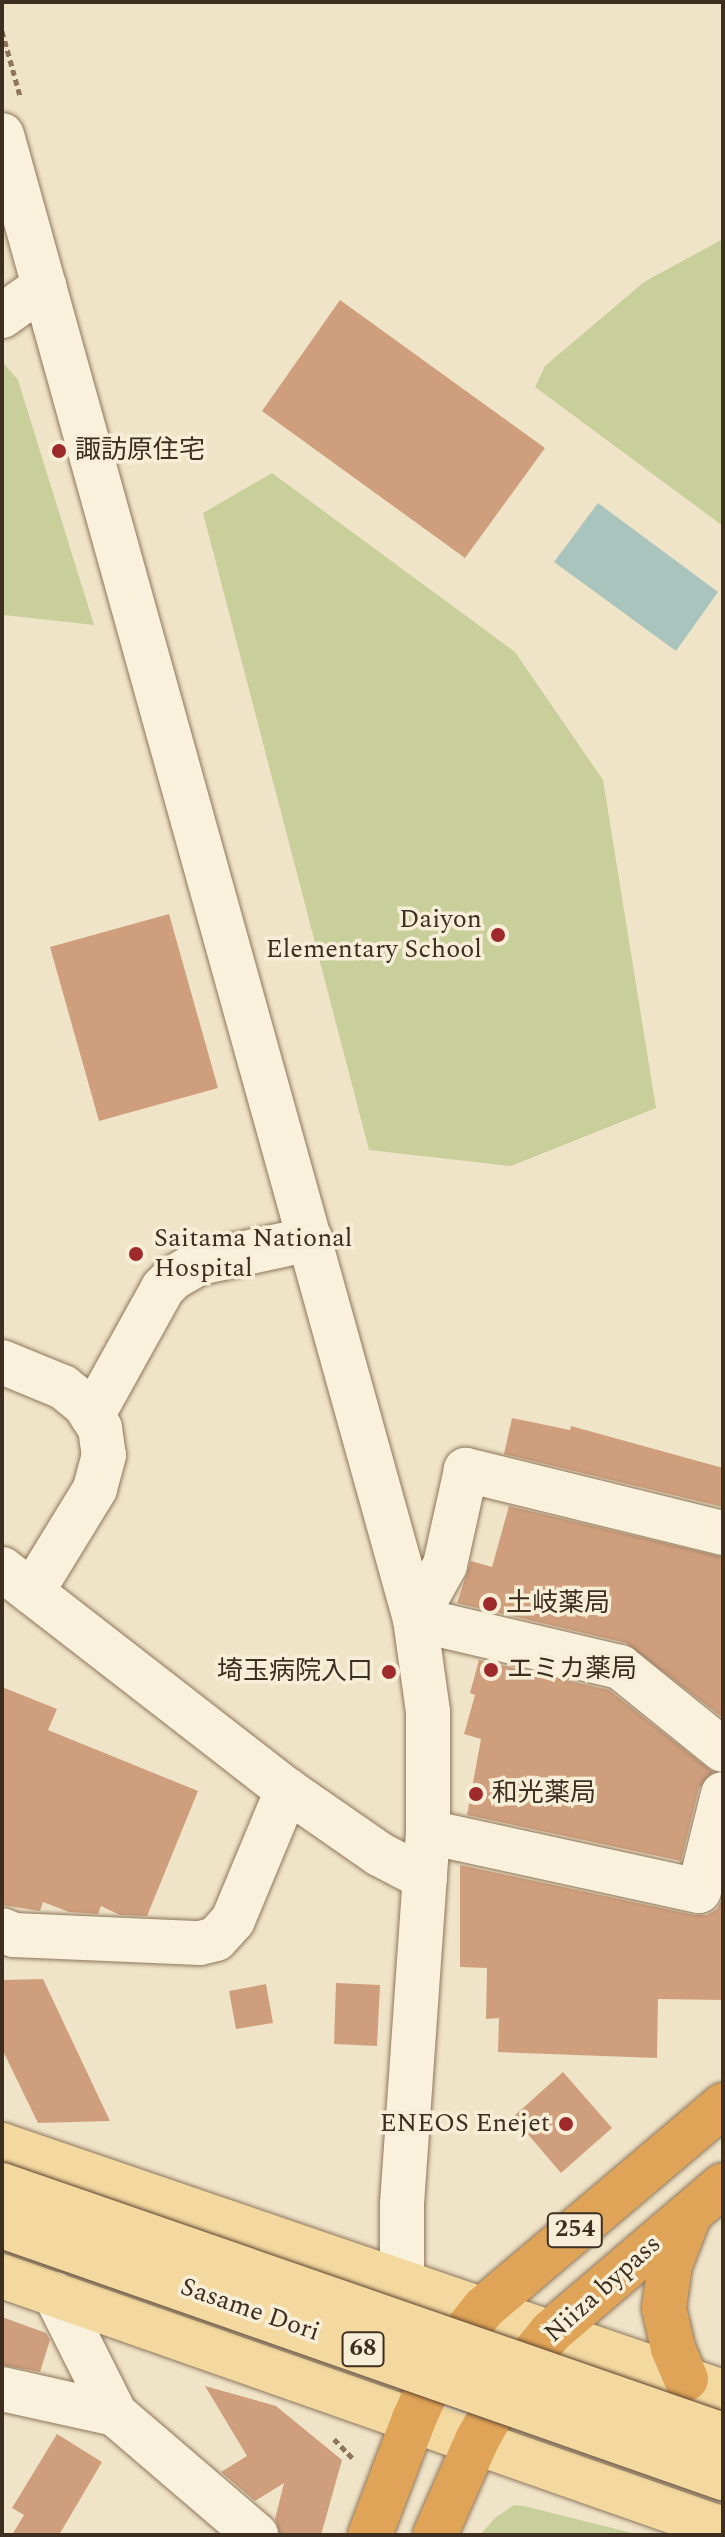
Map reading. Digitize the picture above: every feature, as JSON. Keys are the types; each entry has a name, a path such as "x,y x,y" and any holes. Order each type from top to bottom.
{"highway":[{"name":"254","path":"370,2535 414,2419 438,2366 484,2308 723,2105"},
{"name":"Niiza bypass","path":"435,2535 477,2440 508,2385 551,2332 723,2185"},
{"path":"690,2213 670,2265 664,2308 673,2348 705,2386"}],"main road":[{"path":"2,2145 705,2386"},
{"name":"Sasame Dori","path":"2,2185 723,2435"},
{"name":"Sasame Dori","path":"2,2226 723,2478"},
{"path":"223,2352 249,2347 270,2332 284,2302 292,2275 285,2256 260,2233"},
{"path":"2,2276 477,2440 723,2529"}],"street":[{"path":"2,135 415,1619 428,1712 428,1832 402,2204 402,2280 438,2366 477,2440"},
{"path":"2,316 44,286"},
{"path":"92,1416 163,1288 173,1278 199,1263 310,1239"},
{"path":"2,1362 63,1387 85,1405 100,1428 104,1455 95,1489 17,1580 287,1790 379,1854 425,1878"},
{"path":"415,1619 445,1565 466,1470 723,1533"},
{"path":"415,1619 620,1667 723,1750"},
{"path":"2,1930 14,1935 185,1942 216,1939 233,1920 287,1790"},
{"path":"428,1832 699,1891 723,1794"},
{"path":"55,2294 115,2414 256,2535"},
{"path":"2,2389 115,2414"}],"green space":[{"path":"723,239 723,526 535,387 545,366 644,282"},
{"path":"2,361 18,380 94,625 4,615"},
{"path":"272,473 515,652 603,780 656,1108 511,1166 369,1150 203,513"},
{"path":"514,2505 640,2535 480,2535 495,2518"}],"water":[{"path":"598,503 718,592 676,651 554,562"}],"building":[{"path":"340,300 545,448 465,558 262,411"},
{"path":"169,914 218,1088 99,1121 50,947"},
{"path":"512,1418 570,1430 571,1426 723,1468 723,1507 504,1454"},
{"path":"509,1506 723,1557 723,1718 626,1643 457,1603 471,1561 492,1567"},
{"path":"479,1660 609,1690 713,1772 699,1788 681,1861 467,1815 481,1739 464,1734 475,1695 470,1693"},
{"path":"2,1687 57,1709 48,1730 198,1791 147,1916 120,1915 101,1906 98,1914 69,1912 43,1902 40,1911 2,1905"},
{"path":"460,1865 694,1915 707,1915 717,1909 723,1898 723,2000 658,1999 657,2058 498,2052 499,2018 486,2019 487,1968 460,1967"},
{"path":"43,1979 110,2121 38,2123 2,2049 2,1980"},
{"path":"336,1983 380,1985 377,2046 334,2044"},
{"path":"266,1984 273,2023 236,2029 229,1991"},
{"path":"563,2072 612,2128 561,2173 513,2117"},
{"path":"2,2317 46,2333 50,2340 40,2372 2,2365"},
{"path":"205,2386 276,2406 342,2460 321,2535 280,2535 275,2519 284,2483 255,2501 221,2472 247,2456"},
{"path":"57,2434 102,2462 59,2535 12,2535 24,2515 12,2508"}],"place":[{"name":"諏訪原住宅","path":"59,451"},
{"name":"Daiyon Elementary School","path":"498,935"},
{"name":"Saitama National Hospital","path":"136,1254"},
{"name":"土岐薬局","path":"490,1604"},
{"name":"エミカ薬局","path":"491,1670"},
{"name":"埼玉病院入口","path":"389,1672"},
{"name":"和光薬局","path":"476,1794"},
{"name":"ENEOS Enejet","path":"566,2124"}]}
